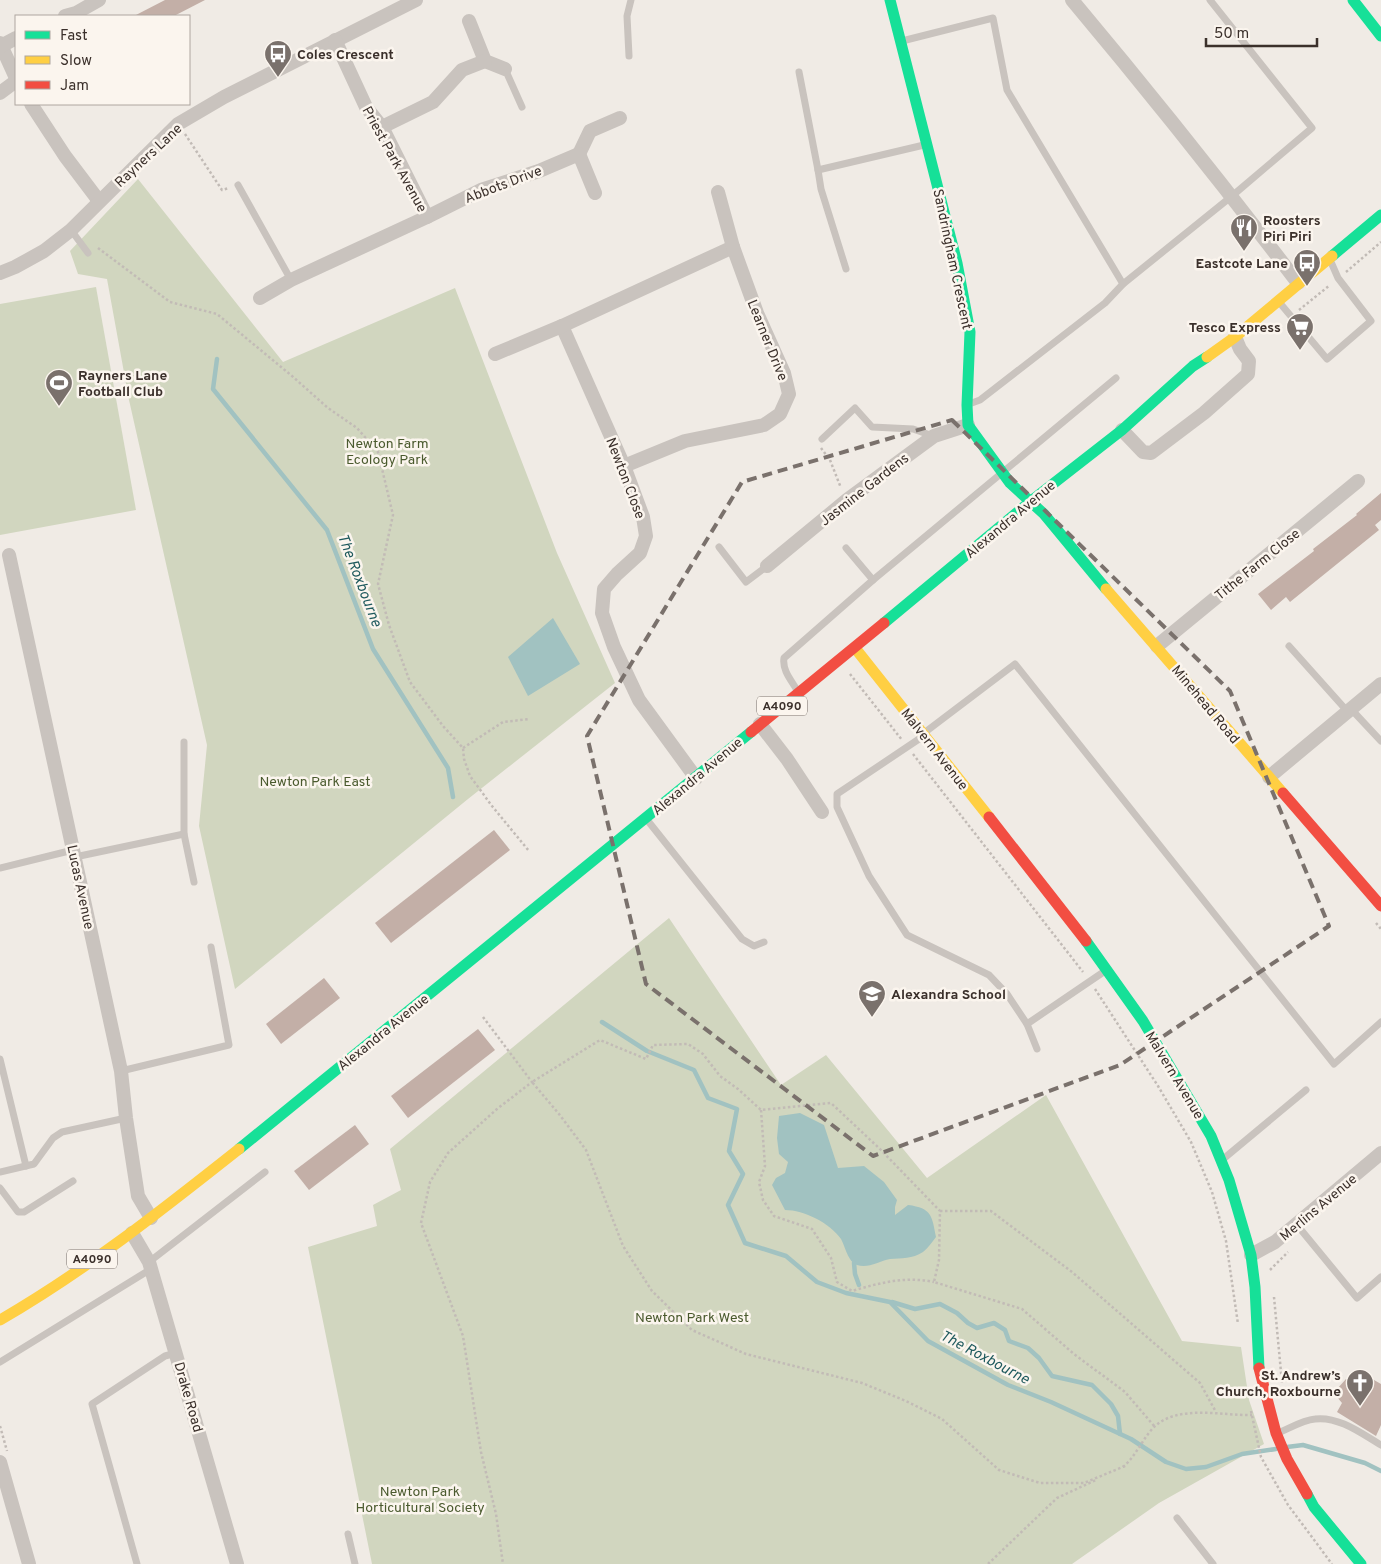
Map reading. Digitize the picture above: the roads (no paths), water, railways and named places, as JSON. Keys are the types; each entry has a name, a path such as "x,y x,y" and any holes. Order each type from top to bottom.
{"street":[{"path":"69,15 99,0"},
{"name":"Rayners Lane","path":"0,273 44,251 71,230 178,124 224,97 416,0"},
{"name":"Sandringham Crescent","path":"890,0 957,263 970,332 966,405 968,425 1010,483 1030,501"},
{"path":"1072,0 1144,85 1298,283"},
{"path":"1353,0 1381,36"},
{"path":"469,21 485,61"},
{"path":"15,38 1,44 15,77"},
{"name":"Priest Park Avenue","path":"260,298 291,280 428,217 382,128 366,107 335,40"},
{"path":"382,128 433,102 462,70 485,61 505,69"},
{"path":"0,92 15,80"},
{"path":"33,106 65,156 99,201"},
{"path":"595,193 579,154 590,131 620,118"},
{"name":"Abbots Drive","path":"428,217 481,190 539,171 579,154"},
{"name":"Learner Drive","path":"624,466 685,442 764,424 780,414 789,394 784,373 757,313 733,247 718,192"},
{"name":"Alexandra Avenue","path":"0,1320 24,1306 132,1233 151,1218 647,819 1012,518 1030,501 1122,430 1192,366 1234,337 1381,215"},
{"path":"495,354 562,326 733,247"},
{"name":"Newton Close","path":"562,326 624,466 643,517 646,536 640,553 604,589 602,613 614,647 639,700 696,778"},
{"path":"1122,430 1143,452 1151,453 1204,413 1248,374 1249,361 1234,337"},
{"name":"Jasmine Gardens","path":"767,566 847,500 934,436 968,425"},
{"name":"Tithe Farm Close","path":"1157,646 1358,481"},
{"name":"Minehead Road","path":"1030,501 1044,514 1381,906"},
{"name":"Lucas Avenue","path":"4,555 74,854 121,1071 138,1196 151,1218"},
{"name":"Malvern Avenue","path":"855,648 1107,969 1143,1021 1211,1136 1229,1180 1251,1255 1255,1287 1259,1370 1276,1433 1287,1459 1314,1507 1361,1564"},
{"path":"1269,777 1381,684"},
{"path":"760,724 787,759 822,812"},
{"name":"Merlins Avenue","path":"1251,1255 1275,1242 1297,1225 1381,1153"},
{"name":"Drake Road","path":"132,1233 150,1266 237,1564"},
{"path":"0,1462 5,1497 29,1564"}],"lane":[{"path":"630,56 627,16 631,0"},
{"path":"966,405 980,400 1105,304 1123,284 1232,196 1312,128 1210,0"},
{"path":"900,42 993,18 1007,90 1123,284"},
{"path":"505,69 522,107"},
{"path":"799,72 821,189 846,269"},
{"path":"818,170 927,144"},
{"path":"238,185 291,280"},
{"path":"71,230 88,253"},
{"path":"1277,300 1327,359 1371,321 1338,278 1329,258"},
{"path":"799,693 784,669 784,658 873,580 1116,378"},
{"path":"822,440 855,408 872,426 913,428 934,436"},
{"path":"719,548 746,582 767,566"},
{"path":"846,548 873,580"},
{"path":"1289,646 1381,741"},
{"path":"1037,1049 1027,1024 1007,994 989,975 907,934 868,876 837,807 837,794 907,747 1015,664 1334,1064 1381,1022"},
{"path":"184,742 184,834 194,882"},
{"path":"647,819 742,939 754,946 764,942"},
{"path":"0,868 184,834"},
{"path":"121,1071 229,1045 211,947"},
{"path":"1027,1024 1107,969"},
{"path":"0,1059 26,1166"},
{"path":"1221,1161 1306,1090"},
{"path":"0,1172 34,1164 53,1138 62,1132 126,1118"},
{"path":"0,1362 150,1266 265,1172"},
{"path":"0,1188 18,1212 24,1212 73,1181"},
{"path":"1297,1225 1357,1298 1381,1277"},
{"path":"137,1564 92,1404 166,1356 176,1353"},
{"path":"1276,1433 1314,1418 1331,1419 1348,1426 1381,1445"},
{"path":"1177,1518 1213,1564"},
{"path":"348,1534 355,1564"}],"water":[{"path":"553,618 580,664 528,696 508,657"},
{"path":"800,1113 824,1125 838,1168 864,1166 884,1182 897,1200 895,1215 908,1205 922,1208 930,1214 936,1237 925,1250 911,1257 890,1259 865,1266 857,1265 851,1261 841,1239 830,1228 816,1218 800,1212 785,1210 772,1185 776,1178 785,1173 788,1162 779,1154 777,1138 779,1116"}],"waterway":[{"name":"The Roxbourne","path":"217,359 213,389 327,530 373,649 448,768 453,797"},
{"name":"The Roxbourne","path":"602,1022 647,1051 694,1070 708,1098 737,1109 729,1151 743,1174 728,1205 745,1243 786,1256 817,1282 846,1293 890,1302 928,1341 1008,1385 1051,1402 1131,1439 1166,1462 1186,1469 1206,1467 1242,1454 1276,1449"},
{"path":"854,1263 859,1285"},
{"path":"892,1302 915,1309 940,1304 957,1313 977,1328 994,1323 1005,1330 1009,1341 1028,1348 1039,1358 1052,1376 1092,1385 1111,1404 1118,1416 1120,1434"},
{"name":"The Roxbourne","path":"1287,1447 1303,1445 1365,1463 1381,1471"}],"place":[{"name":"Coles Crescent","path":"278,78"},
{"name":"Roosters Piri Piri","path":"1244,252"},
{"name":"Eastcote Lane","path":"1307,287"},
{"name":"Tesco Express","path":"1300,351"},
{"name":"Rayners Lane Football Club","path":"59,407"},
{"name":"Alexandra School","path":"872,1018"},
{"name":"St. Andrew’s Church, Roxbourne","path":"1360,1407"}],"park label":[{"name":"Newton Farm Ecology Park","path":"387,452"},
{"name":"Newton Park East","path":"315,781"},
{"name":"Newton Park West","path":"692,1317"},
{"name":"Newton Park Horticultural Society","path":"420,1499"}]}
